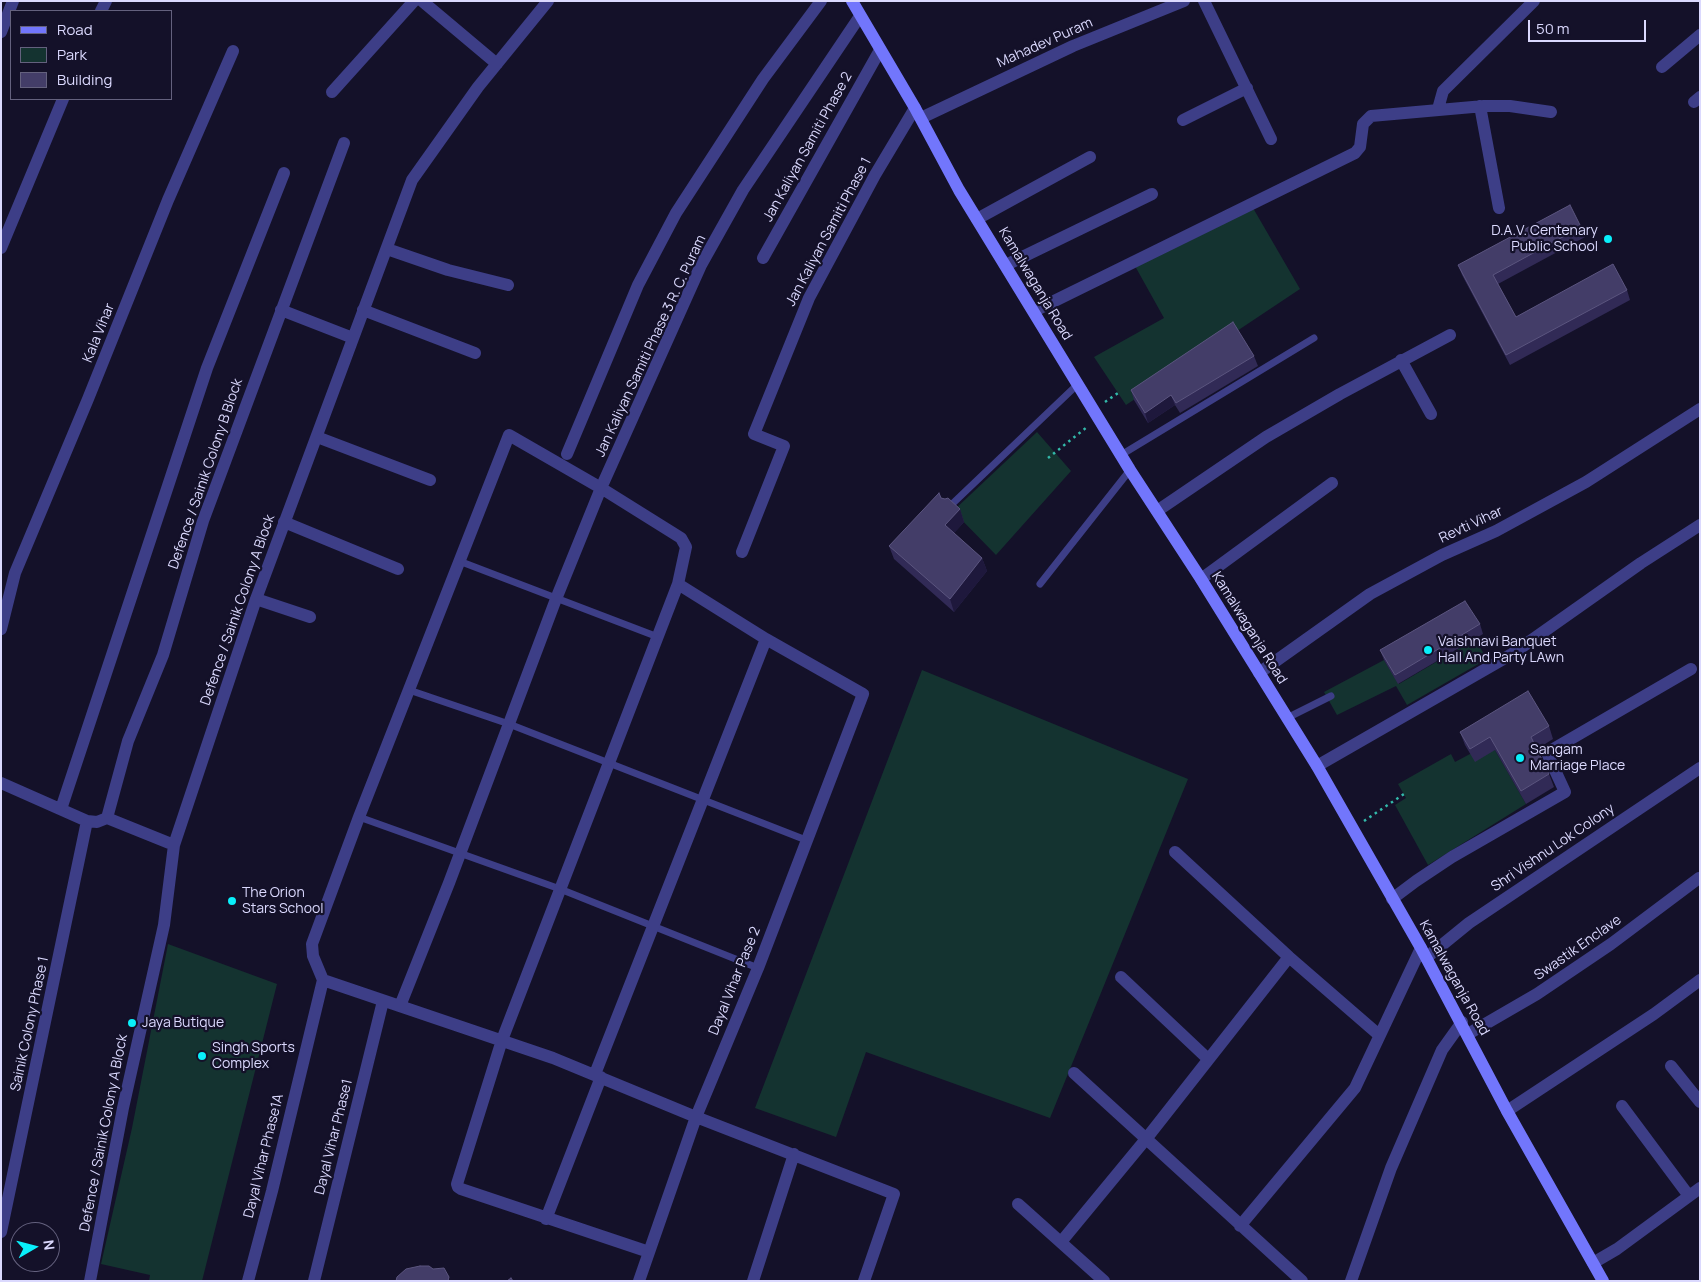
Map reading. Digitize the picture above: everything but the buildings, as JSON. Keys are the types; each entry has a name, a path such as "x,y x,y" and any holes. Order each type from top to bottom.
{"main road":[{"name":"Kamalwaganja Road","path":"852,1 918,113 959,190 1130,470 1201,579 1317,766 1424,953 1462,1022 1507,1111 1603,1281"}],"street":[{"path":"1,32 13,1"},
{"path":"332,92 414,1"},
{"path":"422,1 497,64"},
{"name":"Defence / Sainik Colony A Block","path":"90,1281 123,1108 164,925 174,845 256,599 412,180 478,87 548,1"},
{"path":"567,454 638,285 676,213 763,79 820,1"},
{"name":"Mahadev Puram","path":"918,113 1184,1"},
{"path":"1204,1 1272,139"},
{"path":"1440,101 1534,1"},
{"name":"Jan Kaliyan Samiti Phase 3 R. C. Puram","path":"400,1006 556,599 601,488 701,265 744,190 860,16"},
{"path":"1662,67 1700,35"},
{"name":"Jan Kaliyan Samiti Phase 2","path":"763,258 880,50"},
{"name":"Kala Vihar","path":"1,629 15,573 88,399 168,200 233,51"},
{"path":"1184,120 1246,88"},
{"path":"1,248 63,100"},
{"path":"1034,311 1355,153 1360,147 1363,124 1371,116 1440,101 1480,106 1510,106 1552,112"},
{"path":"1480,106 1499,208"},
{"name":"Jan Kaliyan Samiti Phase 1","path":"742,552 784,446 754,434 809,298 875,176 918,113"},
{"name":"Defence / Sainik Colony B Block","path":"107,818 128,741 163,655 203,521 344,143"},
{"path":"977,219 1090,157"},
{"path":"61,809 207,368 284,173"},
{"path":"1006,265 1152,194"},
{"path":"387,249 448,270 508,285"},
{"path":"281,310 353,338"},
{"path":"363,310 475,353"},
{"path":"1157,511 1266,437 1401,360 1450,335"},
{"path":"1401,360 1431,414"},
{"name":"Revti Vihar","path":"1259,673 1370,594 1442,555 1496,531 1569,491 1700,409"},
{"path":"649,1252 546,1219 458,1187 457,1184 502,1040 678,584 686,547 681,538 601,488 509,436 359,817 312,944 312,951 323,980 502,1040 598,1076 696,1117 894,1194 864,1281"},
{"path":"317,437 430,480"},
{"path":"1201,579 1332,483"},
{"path":"284,522 398,569"},
{"path":"1317,766 1512,654 1641,563 1700,525"},
{"path":"546,1219 653,927 766,639 678,584"},
{"path":"256,599 310,617"},
{"name":"Dayal Vihar Pase 2","path":"639,1281 696,1117 758,968 863,694 766,639"},
{"path":"1392,899 1452,857 1565,792 1548,755 1550,751 1691,669"},
{"name":"Shri Vishnu Lok Colony","path":"1424,953 1700,768"},
{"path":"2,788 61,809 87,821 97,822 107,818 174,845"},
{"name":"Sainik Colony Phase 1","path":"1,1232 87,821"},
{"path":"1175,852 1289,957 1379,1035"},
{"name":"Swastik Enclave","path":"1468,1034 1546,988 1611,944 1699,878"},
{"path":"1240,1226 1355,1088 1379,1035 1424,953"},
{"path":"1061,1242 1146,1139 1289,957"},
{"path":"1121,977 1208,1059"},
{"name":"Dayal Vihar Phase1A","path":"248,1281 323,980"},
{"path":"1507,1111 1697,987"},
{"name":"Dayal Vihar Phase1","path":"314,1281 383,1001"},
{"path":"1351,1281 1395,1158 1442,1050 1462,1022"},
{"path":"1671,1066 1700,1102"},
{"path":"1074,1073 1302,1281"},
{"path":"1622,1106 1689,1196"},
{"path":"752,1281 794,1154"},
{"path":"1593,1262 1617,1249 1700,1188"},
{"path":"1018,1204 1104,1281"}],"lane":[{"path":"1121,455 1314,338"},
{"path":"949,507 1078,384"},
{"path":"1040,584 1130,470"},
{"path":"459,561 658,637"},
{"path":"409,690 509,724 806,840"},
{"path":"1287,718 1331,696"},
{"path":"359,817 560,889 758,968"}],"path":[{"path":"1048,458 1098,418"},
{"path":"1352,829 1404,794"}],"green space":[{"path":"1253,208 1300,289 1126,405 1094,357 1164,318 1135,266"},
{"path":"1037,432 1071,471 996,555 953,511"},
{"path":"1475,639 1487,659 1407,705 1396,686 1337,715 1324,692 1384,660 1399,684"},
{"path":"922,670 1188,779 1050,1118 866,1052 836,1137 755,1108"},
{"path":"1495,750 1526,804 1428,865 1395,805 1406,798 1398,784 1451,754 1455,762 1470,754"},
{"name":"Singh Sports Complex","path":"168,944 277,984 202,1281 149,1281 150,1275 101,1264 132,1128"}],"place":[{"name":"D.A.V. Centenary Public School","path":"1608,239"},
{"name":"Vaishnavi Banquet Hall And Party LAwn","path":"1428,650"},
{"name":"Sangam Marriage Place","path":"1520,758"},
{"name":"The Orion Stars School","path":"232,901"},
{"name":"Jaya Butique","path":"132,1023"},
{"name":"Singh Sports Complex","path":"202,1056"}]}
